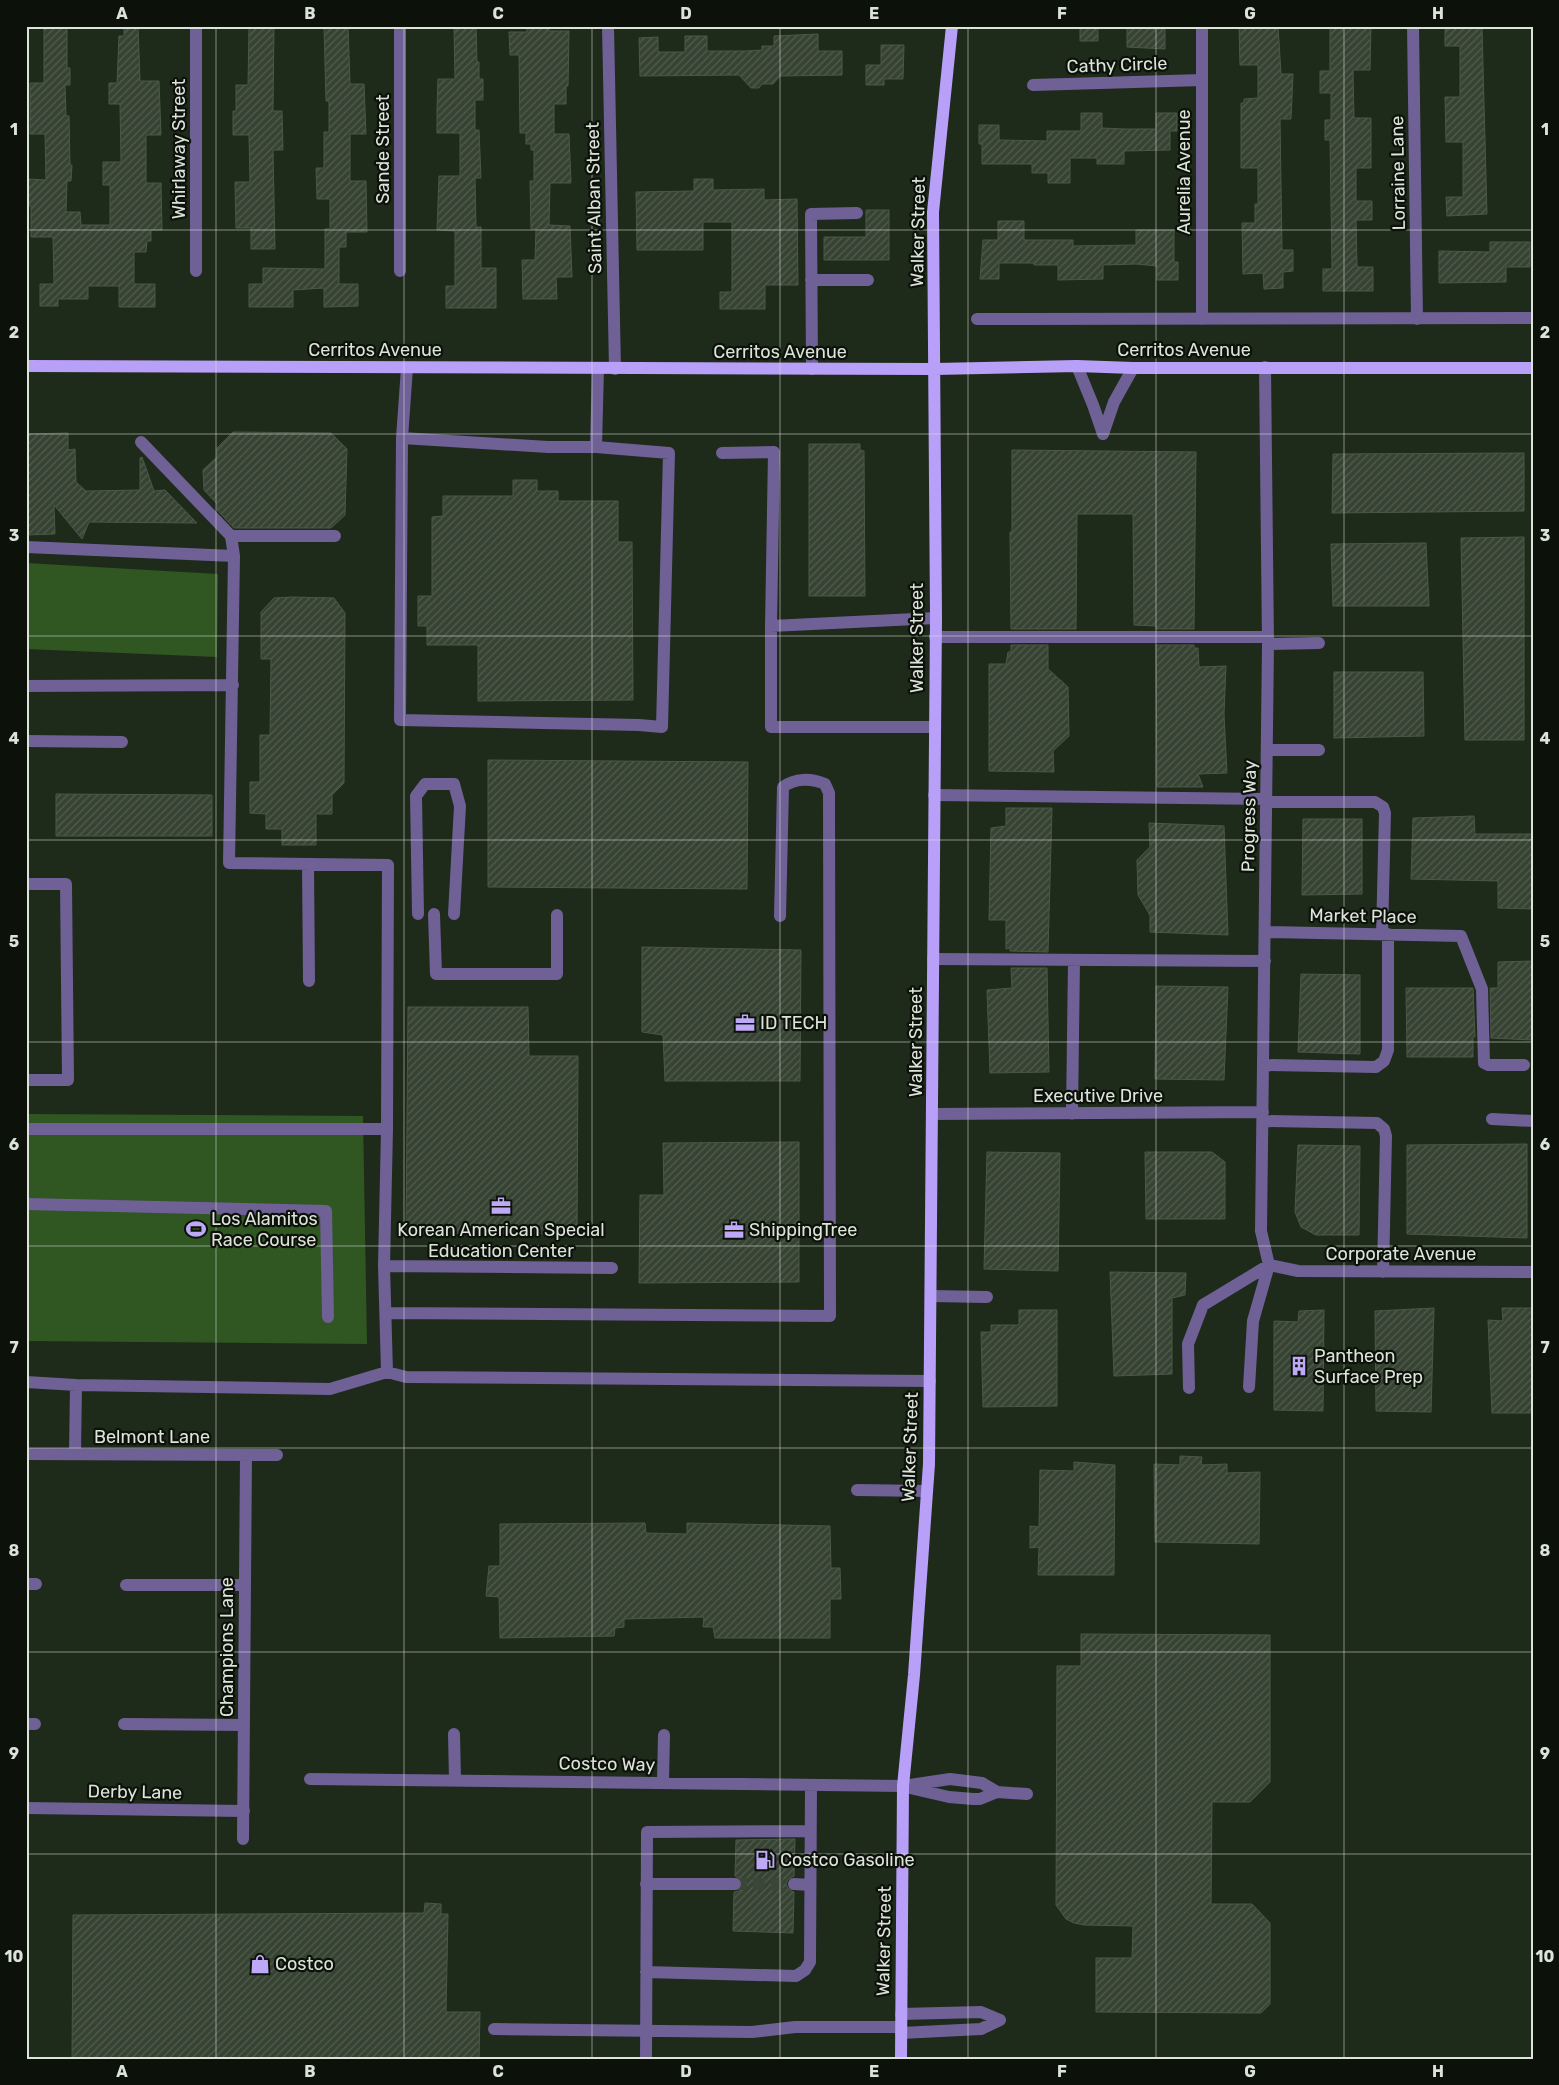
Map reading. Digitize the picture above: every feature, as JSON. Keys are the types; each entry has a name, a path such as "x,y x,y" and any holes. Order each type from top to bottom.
{"main road":[{"name":"Walker Street","path":"900,2059 903,1786 914,1675 929,1464 936,618 932,212 952,26"},
{"name":"Cerritos Avenue","path":"26,366 615,369 935,369 1077,366 1133,368 1533,368"}],"street":[{"name":"Whirlaway Street","path":"196,26 196,271"},
{"name":"Sande Street","path":"400,26 400,271"},
{"name":"Saint Alban Street","path":"608,26 615,369"},
{"name":"Aurelia Avenue","path":"1202,26 1202,319"},
{"name":"Lorraine Lane","path":"1413,26 1417,319"},
{"name":"Cathy Circle","path":"1033,85 1202,80"},
{"path":"812,369 811,214 857,213"},
{"path":"811,280 868,280"},
{"path":"977,319 1533,318"},
{"path":"1077,366 1103,434 1114,402 1133,368"},
{"name":"Progress Way","path":"1265,367 1268,640 1261,1231 1269,1265"},
{"path":"402,438 548,447 596,447 669,453 662,728 638,725 400,720 402,438 407,368"},
{"path":"596,447 598,368"},
{"path":"141,442 231,536 234,556 229,863 388,865 387,1129 384,1266 387,1372"},
{"path":"722,453 774,452 771,727 934,727"},
{"path":"231,536 336,536"},
{"path":"26,547 234,556"},
{"path":"771,626 936,618"},
{"path":"935,636 1268,640 1319,643"},
{"path":"26,686 233,685"},
{"path":"26,741 122,742"},
{"path":"1267,750 1319,750"},
{"path":"386,1313 830,1316 829,793 825,784 818,781 791,781 783,787 780,916"},
{"path":"418,914 416,796 425,784 454,784 460,806 454,914"},
{"path":"934,795 1375,802 1383,807 1385,813 1385,934 1388,1050 1384,1061 1376,1067 1263,1064"},
{"path":"308,864 309,981"},
{"path":"26,884 66,884 68,1080 26,1080"},
{"path":"434,914 436,974 558,974 557,915"},
{"name":"Market Place","path":"1265,932 1460,936 1482,989 1484,1063 1488,1065 1524,1064"},
{"path":"933,960 1265,961"},
{"path":"1072,1114 1074,960"},
{"name":"Executive Drive","path":"933,1114 1263,1117 1377,1123 1384,1129 1386,1136 1383,1272"},
{"path":"1492,1119 1533,1121"},
{"path":"26,1130 387,1129"},
{"path":"26,1204 326,1211 328,1317"},
{"path":"1249,1387 1253,1321 1269,1265"},
{"path":"1189,1388 1188,1344 1203,1305 1269,1265"},
{"name":"Corporate Avenue","path":"1269,1265 1298,1271 1533,1272"},
{"path":"384,1266 612,1268"},
{"path":"931,1296 987,1297"},
{"path":"26,1382 76,1385 330,1389 387,1372 406,1377 930,1381"},
{"path":"75,1454 76,1385"},
{"name":"Belmont Lane","path":"26,1454 277,1455"},
{"name":"Champions Lane","path":"243,1839 246,1455"},
{"path":"857,1490 927,1491"},
{"path":"126,1585 245,1585"},
{"path":"124,1724 244,1725"},
{"path":"454,1734 456,1780"},
{"path":"664,1735 664,1783"},
{"name":"Costco Way","path":"310,1778 903,1786"},
{"path":"903,1786 950,1779 982,1783 997,1792"},
{"path":"646,1972 796,1976 805,1970 810,1962 810,1785"},
{"path":"903,1786 949,1797 973,1799 980,1799 997,1792 1027,1794"},
{"name":"Derby Lane","path":"26,1808 244,1811"},
{"path":"646,2059 647,1832 810,1831"},
{"path":"646,1884 735,1884"},
{"path":"794,1884 810,1884"},
{"path":"494,2029 752,2032 794,2026 901,2024 981,2029 1000,2020 981,2012 901,2024"}],"green space":[{"path":"26,563 218,574 217,657 26,649"},
{"name":"Los Alamitos Race Course","path":"26,1114 363,1116 367,1344 26,1341"}],"building":[{"path":"44,26 67,26 67,68 70,68 70,85 65,85 66,116 69,116 70,165 72,165 71,181 67,181 66,212 80,212 81,225 110,225 110,185 103,185 103,162 121,162 120,104 109,104 109,83 117,83 119,36 124,36 124,26 138,26 140,81 159,81 161,135 146,135 146,183 161,183 162,230 151,230 151,241 147,241 146,252 134,252 134,284 155,284 155,307 119,307 119,286 88,286 88,299 58,299 58,306 40,306 40,284 54,284 53,237 31,237 31,206 26,206 27,179 46,180 45,134 30,134 30,83 44,83"},
{"path":"249,26 274,26 273,111 282,111 283,150 273,150 275,249 251,249 251,228 236,228 235,182 250,182 249,135 233,135 233,111 236,111 236,85 248,85"},
{"path":"324,26 348,26 350,84 364,84 366,134 350,134 350,181 366,181 367,232 346,232 346,247 339,247 339,284 358,284 358,306 324,307 324,288 293,290 293,307 249,307 249,284 263,284 263,268 325,269 325,229 330,229 330,199 317,199 316,168 324,168 324,132 329,132 329,101 326,101"},
{"path":"454,26 476,26 477,62 479,62 479,79 483,79 483,100 475,100 475,130 479,130 481,178 475,178 476,227 481,227 481,268 496,268 496,308 446,308 446,286 455,286 455,231 437,230 439,176 460,176 460,133 437,133 437,109 438,79 455,79"},
{"path":"527,26 549,26 549,31 569,31 566,104 554,104 554,134 569,134 571,183 550,183 549,225 570,226 572,277 556,277 557,299 523,299 522,260 535,260 536,229 531,229 530,181 534,181 534,150 531,150 531,144 526,144 526,133 520,133 519,55 510,55 509,32 527,32"},
{"path":"1080,26 1098,26 1098,41 1080,41"},
{"path":"1127,26 1150,26 1150,29 1165,29 1165,49 1127,47"},
{"path":"1239,26 1278,26 1281,74 1293,74 1291,119 1280,119 1282,250 1293,250 1293,271 1283,272 1283,288 1264,289 1263,273 1243,274 1242,223 1255,223 1255,204 1258,204 1258,168 1241,168 1241,103 1244,103 1244,99 1258,98 1258,65 1240,65"},
{"path":"1330,26 1371,26 1370,70 1353,70 1354,118 1371,118 1371,168 1356,168 1356,201 1372,201 1372,220 1356,220 1357,267 1373,267 1373,291 1323,291 1323,269 1332,269 1330,140 1325,140 1325,120 1331,120 1331,93 1320,93 1320,71 1330,71"},
{"path":"1445,26 1482,29 1487,214 1447,216 1446,197 1463,197 1463,142 1446,142 1445,97 1460,97 1460,46 1445,46"},
{"path":"818,34 818,51 842,51 842,75 780,76 773,84 762,84 759,88 751,88 739,75 640,76 639,38 658,37 658,52 685,52 685,36 707,36 707,51 746,51 762,50 762,46 774,46 774,36"},
{"path":"881,45 904,45 903,79 884,79 884,85 866,85 866,65 881,65"},
{"path":"1081,113 1102,113 1102,128 1156,129 1156,113 1177,113 1177,131 1170,131 1170,150 1124,151 1124,164 1097,164 1097,158 1070,158 1070,183 1048,183 1048,173 1032,173 1032,164 982,164 982,144 979,144 979,125 999,125 999,140 1047,141 1047,131 1081,131"},
{"path":"694,179 713,179 713,190 764,189 764,200 797,199 798,285 765,285 765,309 720,309 720,292 732,292 732,222 703,222 703,250 637,250 636,192 694,191"},
{"path":"866,210 889,210 889,260 824,260 824,237 866,237"},
{"path":"998,221 1024,221 1024,240 1073,240 1073,246 1136,245 1136,230 1174,230 1174,262 1178,262 1178,280 1157,280 1157,266 1136,264 1103,265 1103,279 1058,280 1058,265 1034,265 1034,263 999,263 999,279 980,279 983,240 998,240"},
{"path":"1490,242 1530,242 1530,267 1506,267 1506,282 1439,283 1439,251 1490,252"},
{"path":"233,432 331,433 347,449 345,515 331,528 234,528 217,510 217,504 204,490 203,470 217,457 217,448"},
{"path":"68,433 68,450 75,449 76,482 86,491 140,490 140,458 142,457 154,491 165,490 197,523 89,522 82,539 54,505 55,534 26,535 26,434"},
{"path":"809,444 860,444 860,450 864,451 865,596 809,596"},
{"path":"1012,450 1196,452 1194,629 1156,629 1156,626 1134,625 1133,514 1077,514 1076,629 1011,629 1010,532 1012,532"},
{"path":"1524,453 1524,511 1332,513 1333,454"},
{"path":"513,480 537,480 537,491 558,491 558,501 618,501 618,542 632,542 633,700 478,701 478,645 427,645 427,626 418,626 418,596 432,596 432,517 443,516 443,496 513,496"},
{"path":"1524,537 1524,740 1465,740 1461,538"},
{"path":"1426,543 1429,606 1333,606 1331,544"},
{"path":"274,598 334,598 345,613 344,783 332,795 332,814 316,814 316,845 282,845 282,829 266,829 266,814 250,813 250,782 260,782 260,735 270,735 271,659 261,659 261,612"},
{"path":"1011,645 1048,645 1048,669 1068,687 1069,736 1053,751 1054,772 989,771 989,664 1006,664 1008,652 1011,652"},
{"path":"1156,645 1194,645 1194,648 1198,648 1199,667 1226,666 1224,714 1227,773 1198,774 1203,787 1157,787"},
{"path":"1334,672 1423,672 1424,736 1334,738"},
{"path":"488,760 748,762 747,889 488,887"},
{"path":"56,794 212,795 212,836 56,836"},
{"path":"1006,808 1052,808 1048,952 1010,951 1010,948 1006,949 1006,920 989,920 991,828 1006,826"},
{"path":"1474,816 1475,834 1533,834 1533,909 1498,908 1498,881 1411,879 1413,818"},
{"path":"1303,819 1362,819 1362,894 1302,895"},
{"path":"1149,823 1224,826 1228,935 1150,932 1150,915 1138,895 1137,860 1150,847"},
{"path":"642,947 801,950 800,1081 665,1081 663,1035 642,1032"},
{"path":"1533,961 1533,1040 1491,1038 1490,988 1498,988 1498,962"},
{"path":"1011,968 1047,968 1049,1072 990,1073 987,990 1012,988"},
{"path":"1301,974 1360,975 1360,1054 1298,1052"},
{"path":"1156,986 1228,987 1224,1080 1155,1079"},
{"path":"1406,988 1473,988 1475,1037 1473,1037 1473,1057 1407,1057"},
{"path":"408,1007 528,1007 529,1056 578,1056 577,1234 406,1233"},
{"path":"799,1142 799,1282 639,1283 640,1195 664,1195 663,1143"},
{"path":"1527,1144 1527,1238 1407,1234 1407,1145"},
{"path":"1298,1145 1360,1146 1359,1235 1316,1235 1301,1227 1295,1212"},
{"path":"987,1152 1060,1153 1058,1271 984,1269"},
{"path":"1145,1152 1212,1152 1225,1162 1225,1219 1146,1219"},
{"path":"1110,1272 1186,1273 1185,1295 1172,1298 1172,1374 1114,1376"},
{"path":"1434,1308 1431,1412 1376,1411 1375,1311"},
{"path":"1502,1308 1533,1308 1533,1413 1492,1413 1488,1320 1503,1321"},
{"path":"1019,1310 1057,1310 1057,1406 983,1407 981,1332 991,1332 991,1325 1019,1325"},
{"name":"Pantheon Surface Prep","path":"1324,1310 1323,1411 1274,1410 1274,1321 1298,1322 1299,1311"},
{"path":"1180,1456 1202,1457 1201,1465 1227,1464 1227,1473 1260,1472 1259,1544 1155,1542 1154,1464 1180,1465"},
{"path":"1074,1462 1115,1465 1114,1575 1038,1575 1039,1547 1030,1548 1030,1526 1039,1527 1040,1470 1074,1471"},
{"path":"645,1523 646,1533 687,1534 687,1523 830,1526 831,1568 840,1568 841,1599 830,1599 830,1638 715,1638 713,1627 703,1627 704,1617 624,1619 624,1627 615,1628 614,1636 500,1638 499,1597 486,1596 489,1566 500,1566 500,1524"},
{"path":"1081,1634 1270,1635 1270,1782 1250,1802 1212,1802 1211,1904 1252,1904 1270,1923 1270,2004 1261,2013 1096,2012 1096,1958 1132,1958 1133,1926 1074,1923 1066,1919 1056,1905 1057,1666 1081,1666"},
{"name":"Costco Gasoline","path":"795,1839 794,1876 788,1879 786,1884 789,1890 794,1892 793,1933 733,1931 734,1892 739,1891 743,1884 742,1880 735,1876 736,1840"},
{"name":"Costco","path":"425,1903 441,1904 441,1914 448,1914 446,2012 480,2012 479,2059 72,2059 73,1915 424,1913"}],"tunnel":[{"path":"735,1884 794,1884"}],"place":[{"name":"ID TECH","path":"745,1023"},
{"name":"Korean American Special Education Center","path":"501,1206"},
{"name":"Los Alamitos Race Course","path":"196,1229"},
{"name":"ShippingTree","path":"734,1230"},
{"name":"Pantheon Surface Prep","path":"1299,1366"},
{"name":"Costco Gasoline","path":"765,1860"},
{"name":"Costco","path":"260,1964"}]}
